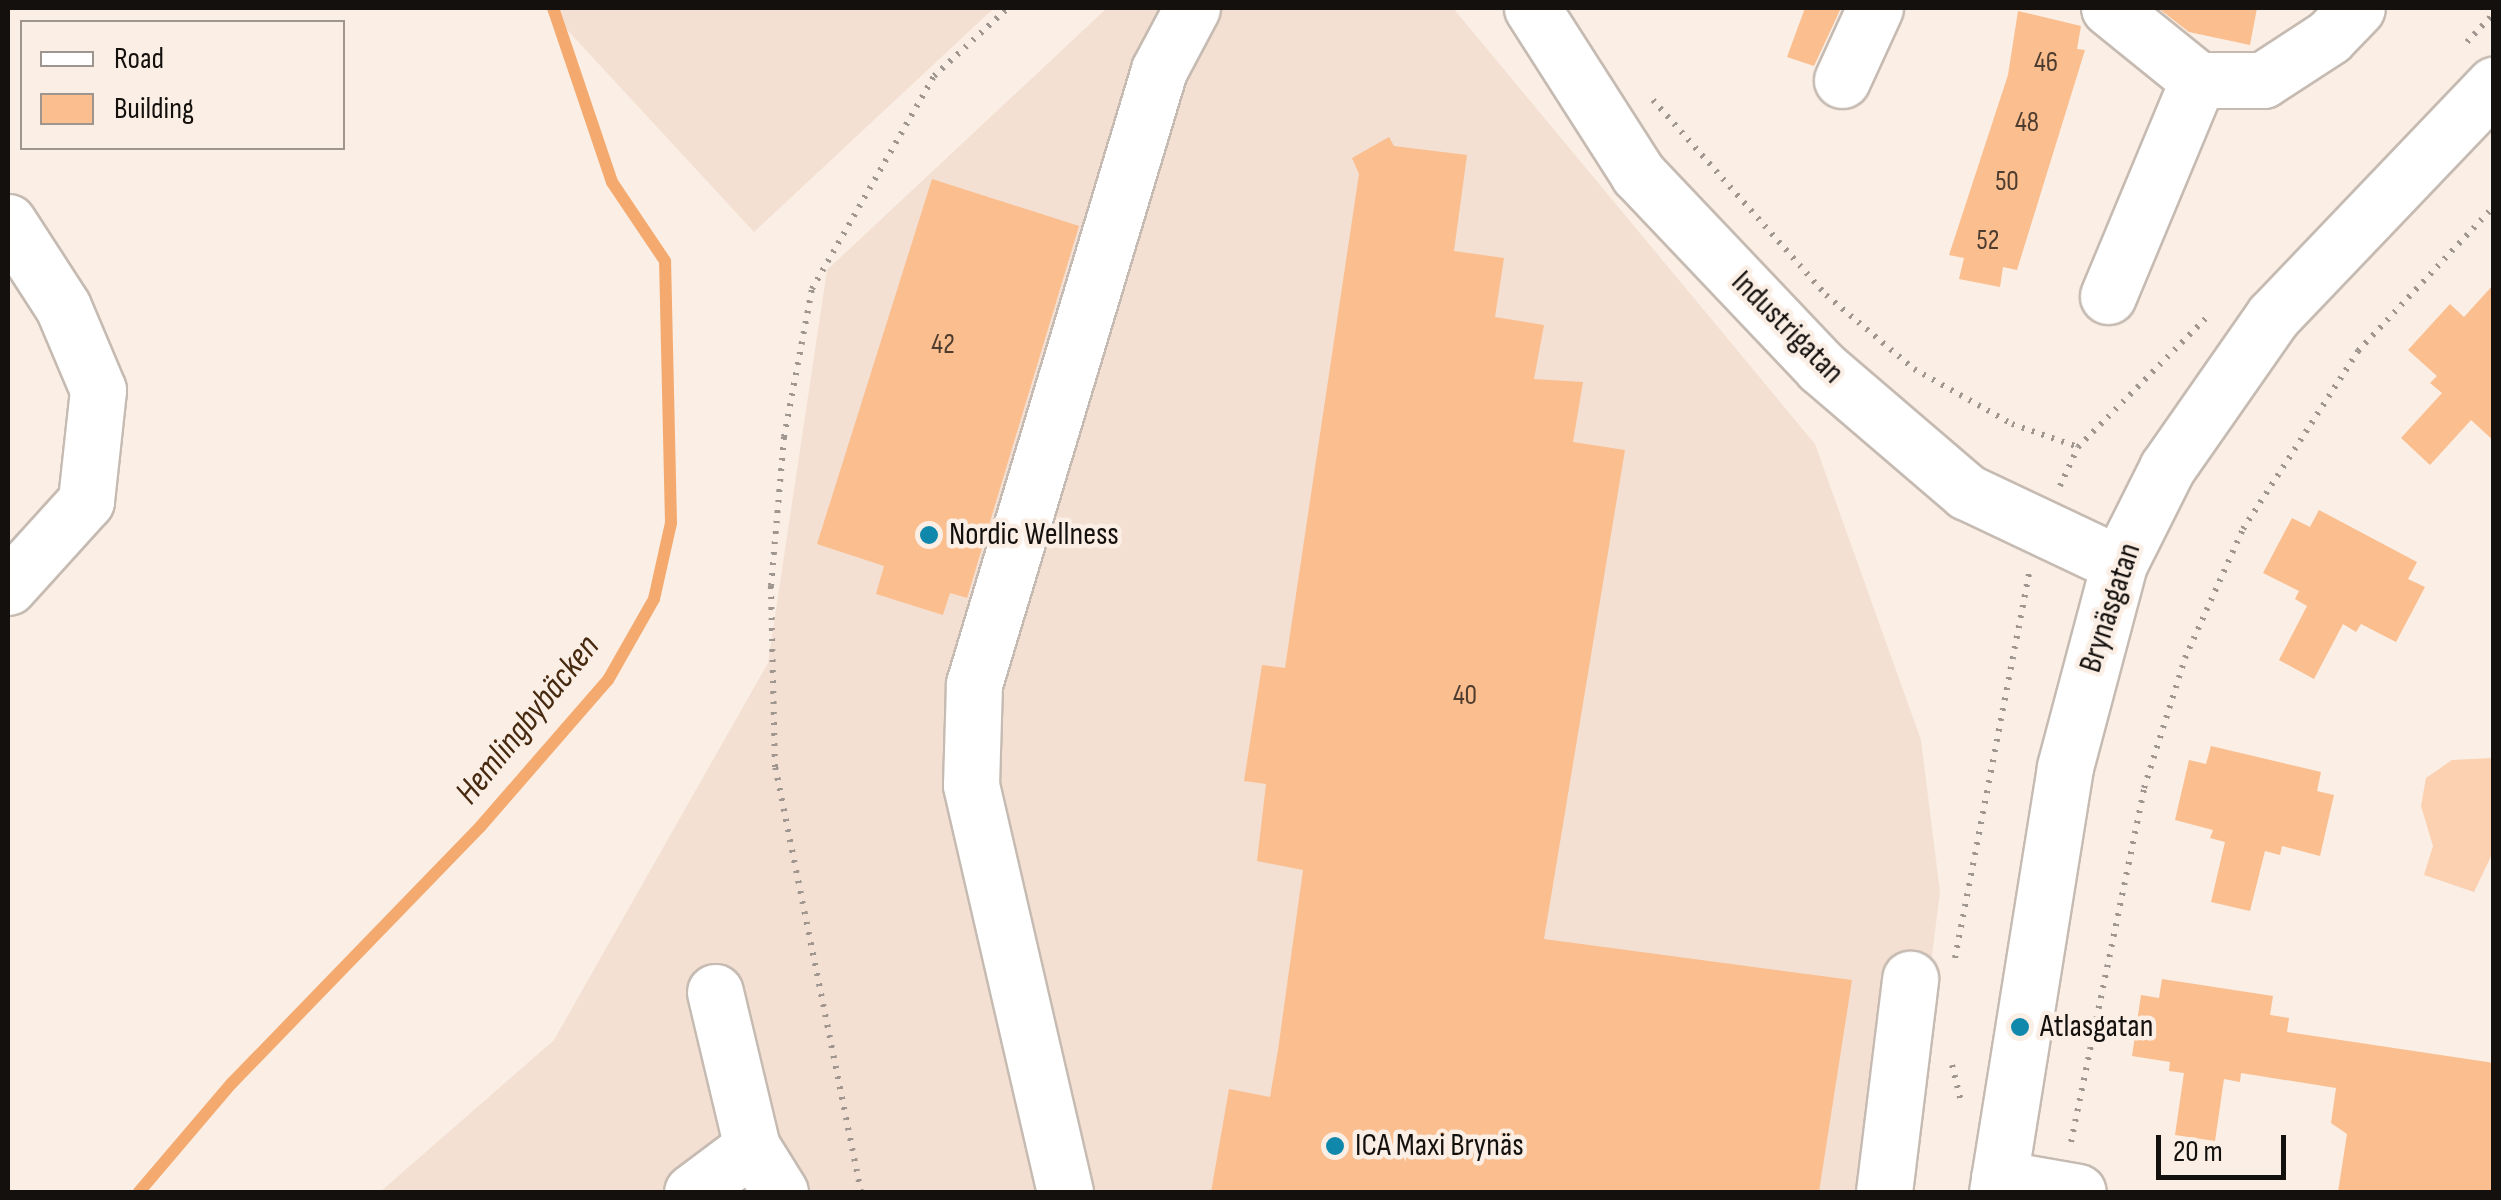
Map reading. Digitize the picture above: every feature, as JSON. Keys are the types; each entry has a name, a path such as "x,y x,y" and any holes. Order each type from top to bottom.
{"street":[{"path":"1066,1192 971,785 974,684 1159,70 1192,8"},
{"name":"Industrigatan","path":"1532,8 1638,174 1821,367 1967,492 2040,531 2118,564"},
{"path":"1842,80 1875,8"},
{"path":"2108,8 2198,80 2264,80 2329,37 2357,8"},
{"path":"2108,296 2198,80"},
{"name":"Brynäsgatan","path":"1998,1185 2065,767 2118,564 2166,468 2273,316 2494,85"},
{"path":"8,222 63,307 98,390 86,501 19,576"},
{"path":"1884,1192 1910,979"},
{"path":"715,992 752,1147 780,1192"},
{"path":"692,1192 752,1147"},
{"path":"1998,1185 2070,1191"}],"path":[{"path":"861,1192 774,767 772,586 784,437 812,289 934,76 1008,8"},
{"path":"1641,85 1826,295 1914,369 2012,424 2078,447 2040,531 1960,924"},
{"path":"2070,1191 2144,788 2185,658 2243,529 2358,351 2494,206"}],"shaded area":[{"path":"547,8 994,8 754,232"},
{"path":"1107,8 1453,8 1815,444 1921,740 1940,892 1902,1192 380,1192 554,1040 768,663 827,270"},
{"path":"2493,758 2493,852 2474,892 2424,875 2433,846 2421,806 2426,778 2452,760"}],"building":[{"path":"1805,8 1841,8 1814,66 1787,57"},
{"path":"2158,8 2257,8 2250,45 2189,32"},
{"path":"2018,11 2081,26 2077,49 2085,50 2017,270 2003,267 2000,287 1959,279 1964,258 1949,255 2008,75"},
{"path":"1389,137 1394,146 1467,155 1454,251 1504,258 1495,317 1544,325 1534,379 1583,382 1573,442 1625,450 1544,939 1852,980 1819,1192 1211,1192 1229,1089 1270,1097 1278,1050 1303,870 1257,861 1266,784 1244,781 1262,665 1285,668 1359,174 1352,158"},
{"path":"932,179 1079,226 967,598 950,593 943,615 876,594 884,566 817,544"},
{"path":"2494,284 2494,441 2471,420 2430,465 2401,438 2442,393 2430,383 2437,376 2408,350 2450,304 2464,317"},
{"path":"2319,510 2417,562 2408,579 2425,587 2396,642 2361,624 2356,632 2343,624 2314,679 2279,660 2307,606 2295,599 2299,591 2263,573 2292,518 2310,527"},
{"path":"2211,746 2321,772 2317,791 2334,795 2320,856 2282,846 2280,855 2265,851 2250,911 2211,902 2225,842 2210,838 2213,830 2175,820 2189,760 2206,764"},
{"path":"2162,979 2273,996 2270,1015 2289,1018 2287,1032 2494,1063 2494,1192 2338,1192 2347,1134 2331,1123 2336,1088 2241,1073 2240,1082 2224,1079 2215,1141 2175,1135 2184,1073 2169,1071 2170,1062 2132,1056 2141,995 2159,998"}],"waterway":[{"name":"Hemlingbybäcken","path":"139,1192 231,1084 480,827 608,680 654,599 671,523 665,261 612,182 553,8"}],"place":[{"name":"Nordic Wellness","path":"929,535"},
{"name":"Atlasgatan","path":"2020,1027"},
{"name":"ICA Maxi Brynäs","path":"1335,1146"}]}
